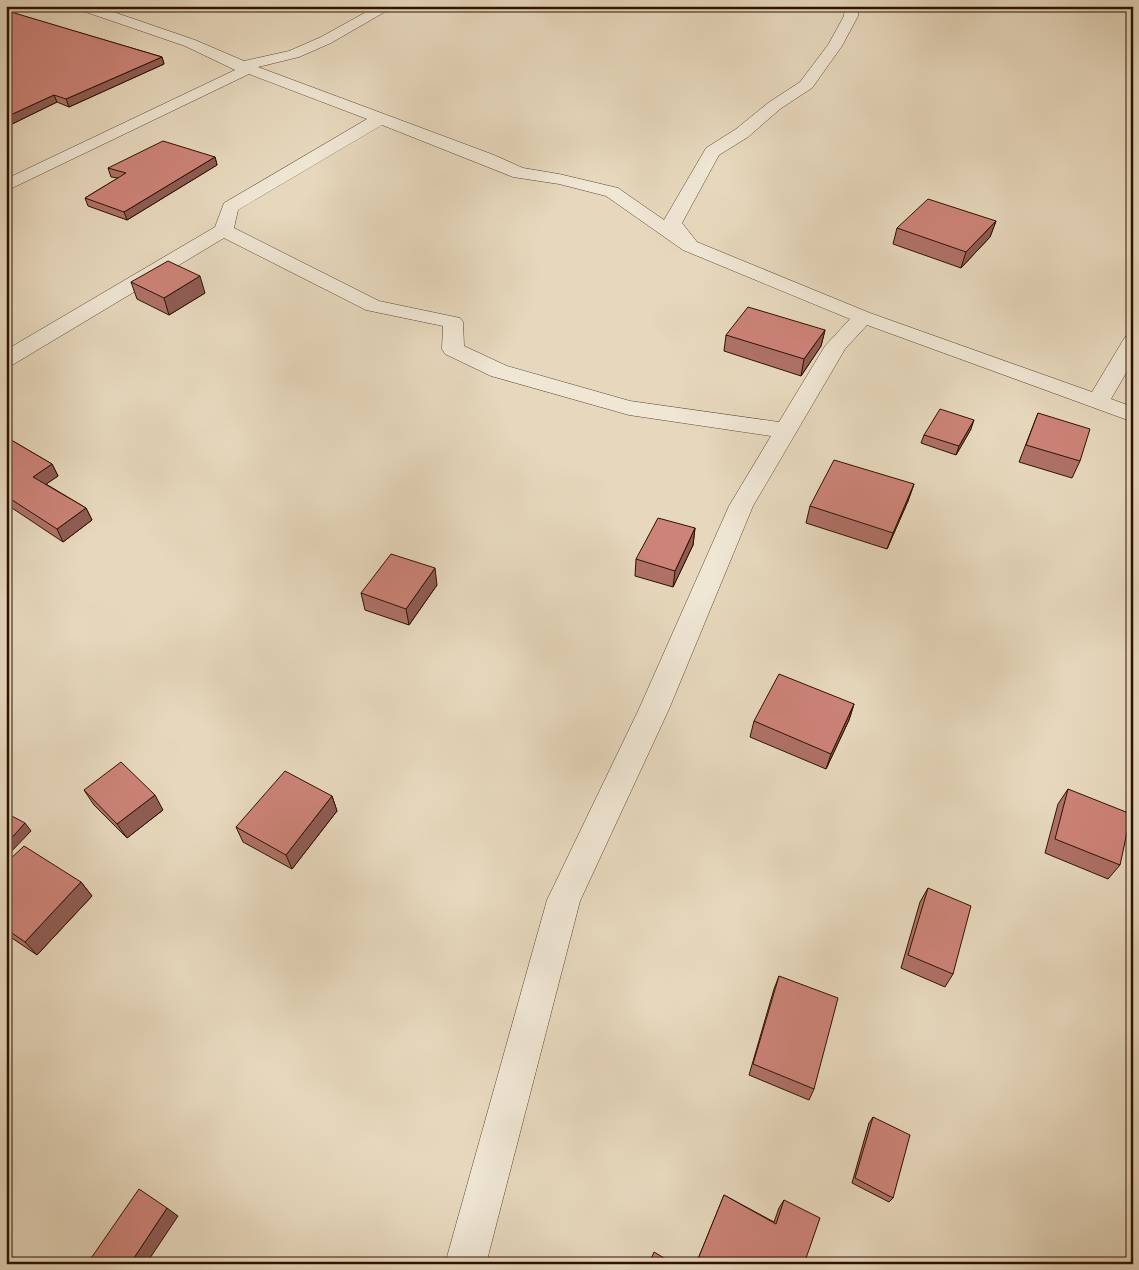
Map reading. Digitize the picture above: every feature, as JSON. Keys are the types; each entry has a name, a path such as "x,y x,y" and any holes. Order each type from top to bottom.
{"street":[{"path":"82,6 190,43 242,66 381,118 519,173 559,179 612,192 631,203 690,246 863,317 1133,415"},
{"path":"242,66 294,54 326,40 388,6"},
{"path":"690,246 672,223 712,152 742,134 774,106 806,84 835,46 851,16 852,6"},
{"path":"6,186 236,77 243,72 242,66"},
{"path":"6,359 224,230 230,207 381,118"},
{"path":"224,230 373,306 453,322 453,349 499,371 629,408 787,431"},
{"path":"465,1264 564,900 654,709 741,506 836,346 863,317"},
{"path":"1098,402 1133,342"}],"building":[{"path":"6,11 162,57 66,99 54,95 6,117"},
{"path":"163,141 215,157 124,212 85,198 126,173 108,168"},
{"path":"928,199 996,221 966,252 897,228"},
{"path":"168,261 200,276 164,298 131,282"},
{"path":"748,307 825,330 804,359 726,335"},
{"path":"940,409 974,420 959,446 924,435"},
{"path":"1038,413 1090,429 1080,461 1026,445"},
{"path":"6,437 52,464 33,477 86,508 57,529 6,496"},
{"path":"834,460 914,484 893,533 810,506"},
{"path":"658,518 695,528 675,571 636,559"},
{"path":"391,554 435,568 406,609 361,593"},
{"path":"779,674 854,704 831,754 754,721"},
{"path":"121,762 155,795 117,824 84,790"},
{"path":"285,771 332,796 286,855 236,827"},
{"path":"1068,789 1131,814 1120,865 1055,839"},
{"path":"6,813 25,823 6,844"},
{"path":"24,846 81,882 25,942 6,929 6,863"},
{"path":"928,888 971,906 953,974 908,955"},
{"path":"779,976 838,998 814,1089 753,1064"},
{"path":"873,1117 910,1135 893,1198 855,1178"},
{"path":"139,1189 167,1208 130,1264 87,1264"},
{"path":"724,1195 776,1224 784,1200 820,1218 804,1264 696,1264"},
{"path":"654,1252 674,1264 649,1264"}]}
